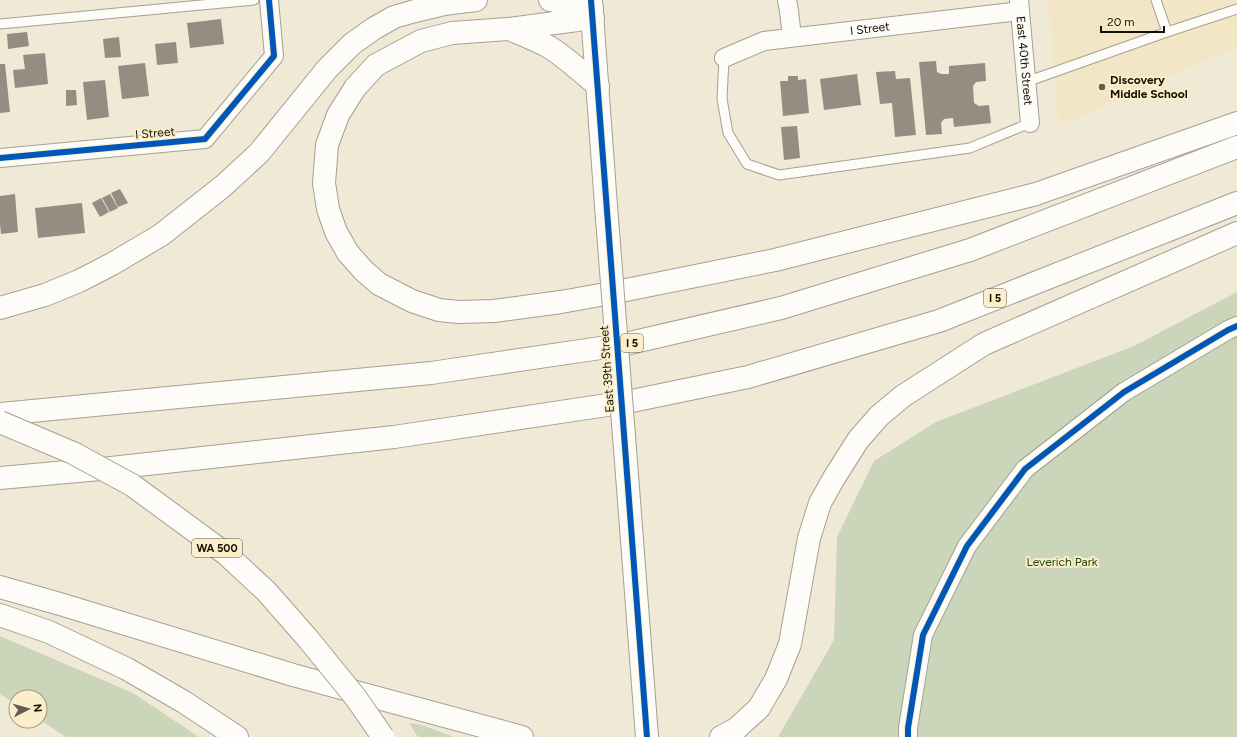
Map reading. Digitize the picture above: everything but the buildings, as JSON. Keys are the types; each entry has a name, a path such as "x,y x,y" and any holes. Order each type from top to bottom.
{"main road":[{"path":"0,308 45,295 79,281 112,264 161,235 222,187 258,153 327,69 352,44 373,29 394,17 415,11 444,4 476,0"},
{"path":"550,0 592,9"},
{"path":"592,9 508,29 452,34 421,40 376,65 355,88 338,116 327,145 324,183 328,209 336,232 348,253 364,271 379,284 412,301 439,310 458,312 494,311 561,302 684,279 775,260 1036,194 1237,122"},
{"name":"East 39th Street","path":"592,9 647,737"},
{"path":"508,29 537,40 549,47 598,86"},
{"name":"I 5","path":"0,414 430,373 621,346 781,308 970,250 1237,147"},
{"name":"I 5","path":"0,478 110,468 394,437 627,402 748,377 939,321 1237,203"},
{"path":"722,737 736,729 758,708 776,679 790,644 809,538 820,503 858,440 879,416 903,396 984,344 1237,233"},
{"name":"WA 500","path":"0,422 73,453 132,485 226,554 266,591 309,640 356,698 383,737"},
{"path":"0,587 293,675 522,737"},
{"path":"0,615 49,632 127,669 184,702 237,737"}],"street":[{"name":"I Street","path":"0,158 205,139 274,56 269,0"},
{"path":"787,0 792,38"},
{"name":"I Street","path":"724,58 764,41 1019,6"},
{"name":"East 40th Street","path":"1019,6 1030,122"},
{"path":"908,737 908,728 923,635 967,546 1025,469 1124,392 1237,326"}],"lane":[{"path":"0,24 254,0"},
{"path":"1156,0 1167,32"},
{"path":"1026,82 1237,9"},
{"path":"724,58 722,99 728,132 747,164 779,175 970,148 1030,122"}],"shaded area":[{"name":"Discovery Middle School","path":"1048,0 1237,0 1237,47 1059,126"}],"green space":[{"name":"Leverich Park","path":"1237,292 1237,737 778,737 834,640 837,537 874,461 936,422 1134,346"},
{"path":"0,636 133,693 199,737 66,737 48,725 48,689 8,689 8,699 0,694"},
{"path":"409,723 422,725 454,737 418,737"}],"cycle path":[{"path":"0,158 205,139 274,56 269,0"},
{"path":"591,0 647,737"},
{"path":"908,737 908,728 923,635 967,546 1025,469 1124,392 1237,326"}],"place":[{"name":"Discovery Middle School","path":"1102,87"}]}
